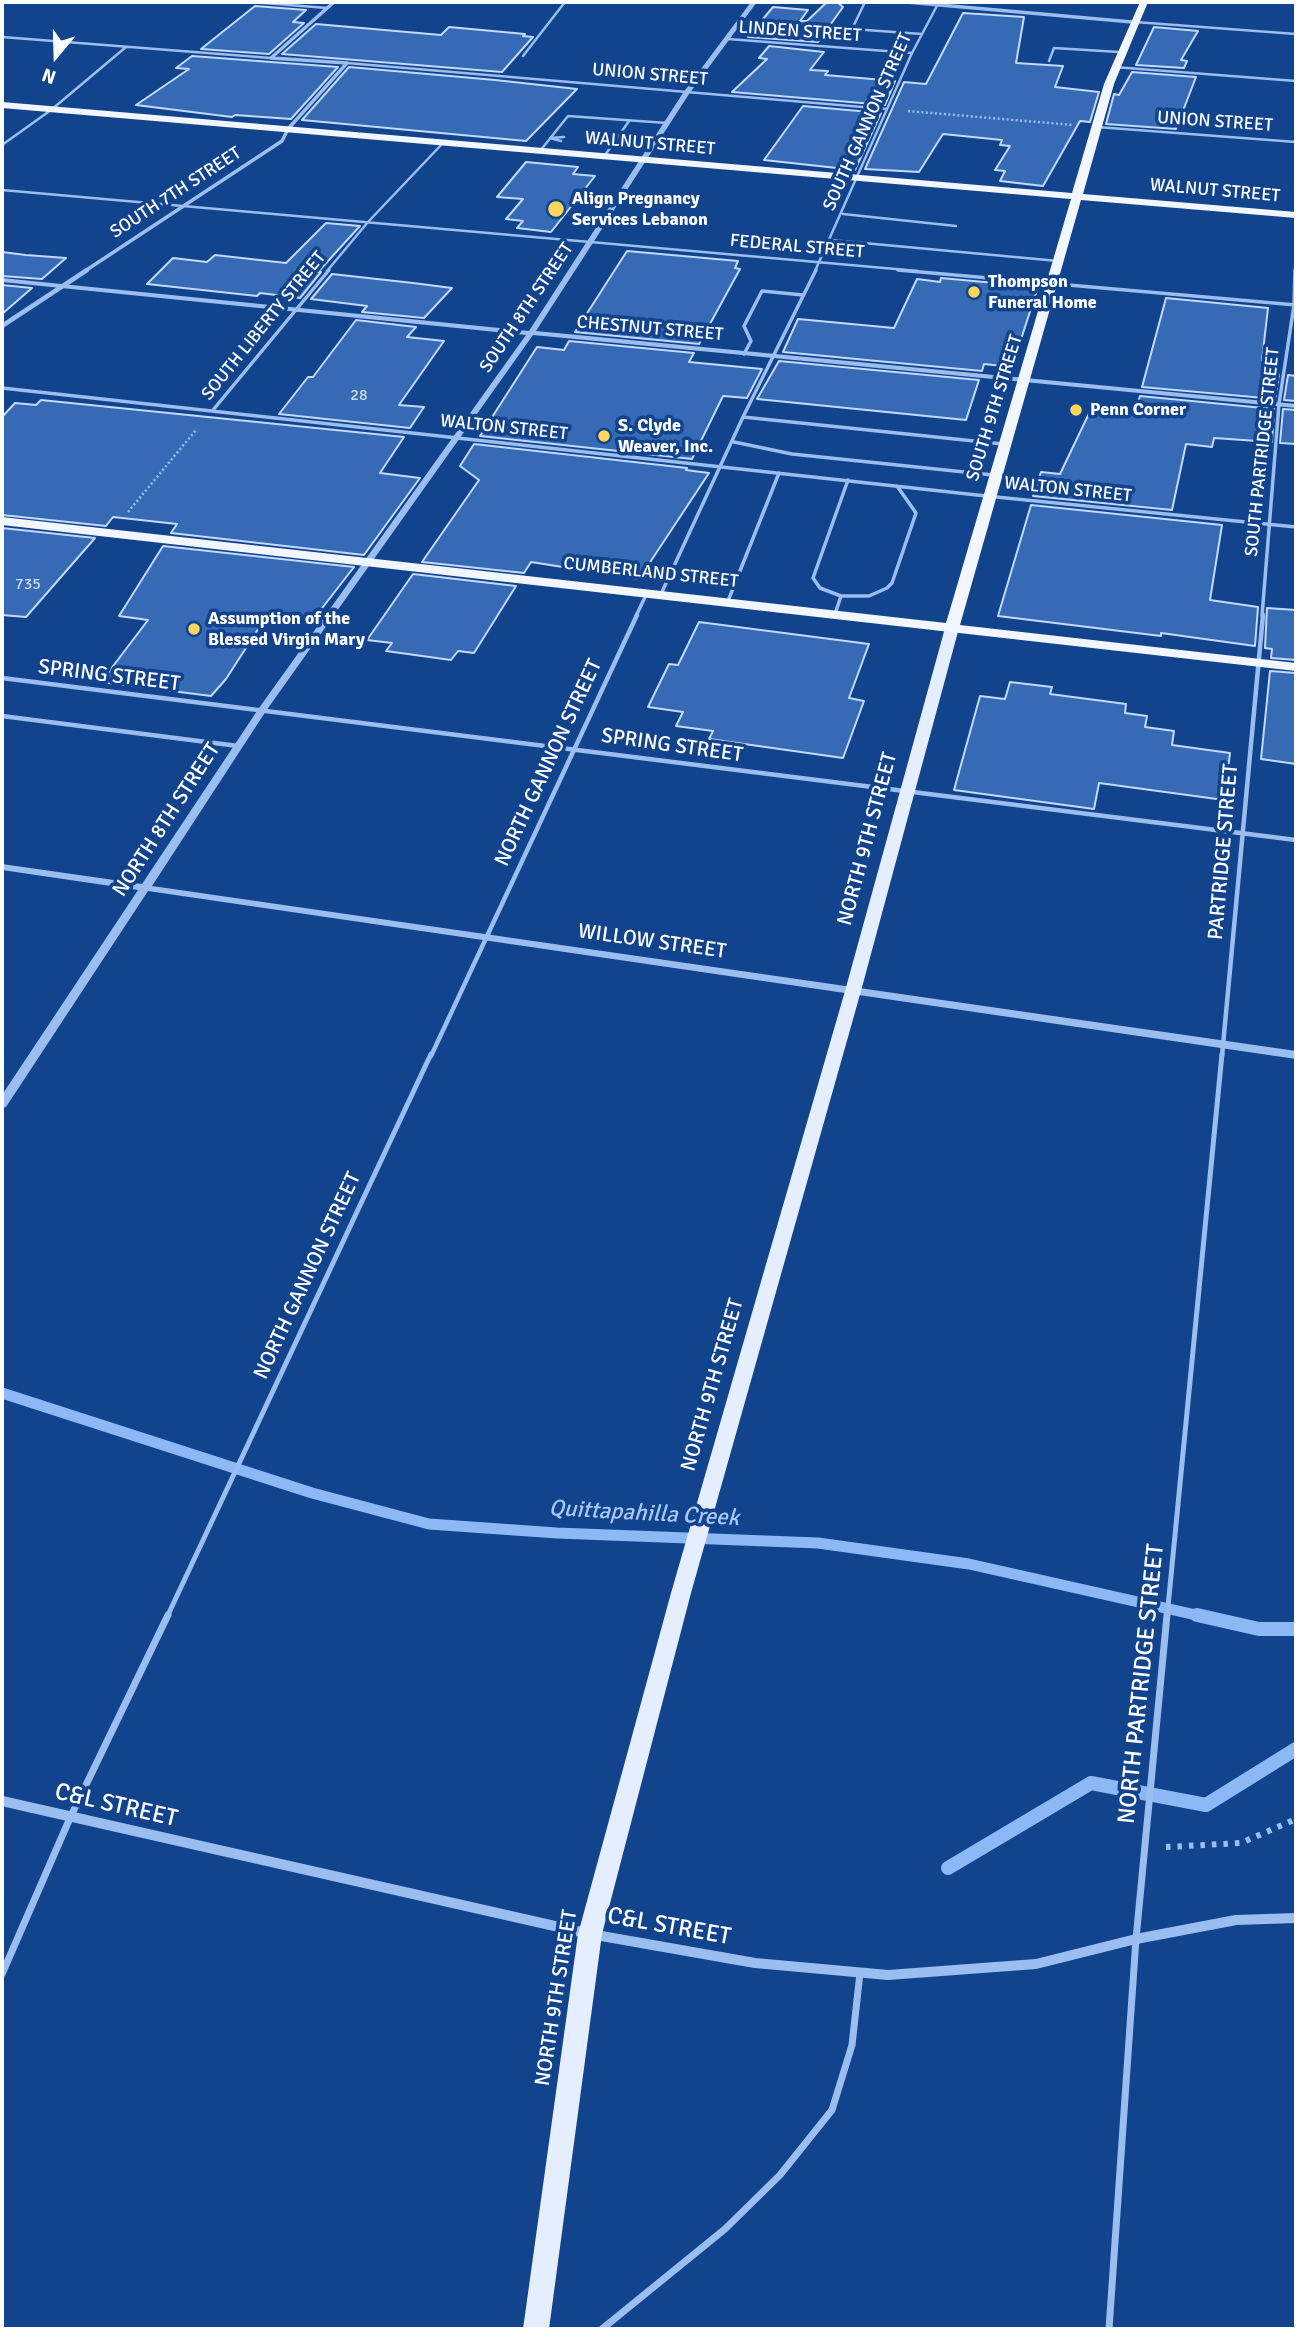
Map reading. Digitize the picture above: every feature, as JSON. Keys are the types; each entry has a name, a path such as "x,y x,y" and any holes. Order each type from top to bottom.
{"highway":[{"name":"SOUTH 9TH STREET","path":"952,628 986,496 1023,382 1112,67 1144,2"},
{"name":"WALNUT STREET","path":"2,105 1296,215"},
{"name":"CUMBERLAND STREET","path":"2,522 728,601 1296,667"}],"main road":[{"name":"NORTH 9TH STREET","path":"536,2329 590,1934 681,1593 909,793 952,628"}],"street":[{"path":"271,58 334,2"},
{"name":"SOUTH 8TH STREET","path":"369,561 531,334 686,93 754,2"},
{"path":"906,2 1132,22"},
{"name":"UNION STREET","path":"271,58 346,63"},
{"name":"SOUTH 7TH STREET","path":"2,326 282,141 288,129 346,63"},
{"name":"CHESTNUT STREET","path":"2,280 1023,382 1296,406"},
{"name":"NORTH 8TH STREET","path":"2,1104 262,710 369,561"},
{"name":"WILLOW STREET","path":"2,867 1296,1055"},
{"name":"C&L STREET","path":"2,1801 590,1934 755,1963 860,1973 888,1975 1036,1964 1136,1939 1236,1920 1296,1918"}],"lane":[{"path":"251,2 327,8"},
{"path":"523,56 565,2"},
{"path":"865,2 852,29 922,34"},
{"name":"SOUTH GANNON STREET","path":"654,594 734,442 772,357 831,240 886,109 938,3"},
{"path":"1132,22 1296,34"},
{"name":"UNION STREET","path":"2,37 271,58"},
{"name":"LINDEN STREET","path":"727,39 912,53"},
{"path":"2,145 51,110 126,47"},
{"path":"1049,61 1054,48 1119,52"},
{"name":"UNION STREET","path":"346,63 886,109"},
{"path":"1112,67 1296,81"},
{"path":"540,152 568,116 667,123"},
{"path":"603,158 629,121"},
{"name":"UNION STREET","path":"1095,126 1296,142"},
{"path":"550,138 563,139"},
{"path":"597,142 613,143"},
{"name":"SOUTH LIBERTY STREET","path":"213,410 369,222 443,143"},
{"name":"FEDERAL STREET","path":"2,190 1295,305"},
{"path":"843,214 956,226"},
{"path":"831,240 1058,261"},
{"name":"SOUTH PARTRIDGE STREET","path":"1256,662 1271,524 1279,404 1295,305 1296,244"},
{"path":"744,354 751,341 744,326 762,291 803,295"},
{"name":"WALTON STREET","path":"2,388 986,496 1296,527"},
{"path":"743,418 1003,444"},
{"path":"734,442 792,454 993,475"},
{"path":"728,601 779,473"},
{"path":"848,480 813,578 820,588 841,596 880,594 892,583 916,513 897,486"},
{"name":"NORTH GANNON STREET","path":"2,1974 71,1818 217,1513 486,937 575,749 654,594"},
{"path":"835,614 841,596"},
{"name":"PARTRIDGE STREET","path":"1223,1044 1256,662"},
{"name":"SPRING STREET","path":"2,678 1296,840"},
{"path":"2,716 239,746"},
{"name":"NORTH PARTRIDGE STREET","path":"1109,2329 1136,1939 1175,1560 1223,1044"},
{"path":"601,2329 725,2229 780,2175 832,2110 852,2045 860,1973"}],"path":[{"path":"886,109 1095,126"},
{"name":"SOUTH LIBERTY STREET","path":"112,532 213,410"},
{"path":"1145,1848 1241,1843 1296,1819"}],"building":[{"path":"827,2 837,2 843,7 818,42 748,37 773,7 808,10 800,21 807,21"},
{"path":"255,6 306,10 293,22 304,23 269,54 201,49"},
{"path":"963,13 1024,17 1016,63 1063,66 1055,87 1099,92 1090,122 1080,121 1043,186 1000,181 1005,171 995,170 1010,146 1000,145 1002,140 943,134 919,172 865,169 904,82 926,84"},
{"path":"316,24 441,35 449,27 533,37 502,72 282,54"},
{"path":"1154,27 1198,31 1181,60 1187,61 1184,68 1136,65"},
{"path":"769,46 824,52 810,70 828,71 825,75 895,81 885,105 732,92 767,59 759,58"},
{"path":"192,56 338,67 291,119 235,115 232,117 136,105 189,69 176,68"},
{"path":"349,67 577,89 526,141 302,120"},
{"path":"1132,72 1196,77 1176,129 1106,124 1114,94 1119,95"},
{"path":"803,106 881,113 855,170 764,160"},
{"path":"526,162 578,167 573,174 595,176 551,232 517,228 523,221 506,219 523,199 497,197"},
{"path":"326,223 360,226 318,272 321,272 300,298 147,284 173,258 207,262 215,255 286,263"},
{"path":"627,251 738,261 735,268 740,269 699,344 575,332"},
{"path":"2,252 66,258 42,279 2,276"},
{"path":"332,274 452,288 424,318 362,312 367,306 311,299"},
{"path":"941,278 1038,287 1012,367 984,364 982,371 783,352 798,319 894,328 917,279 940,282"},
{"path":"2,285 32,288 2,314"},
{"path":"1166,298 1268,308 1262,360 1266,361 1264,372 1279,374 1275,399 1142,387"},
{"path":"356,320 416,327 407,337 444,341 399,405 424,407 410,428 279,414 308,377 313,377"},
{"path":"569,341 694,353 689,362 762,369 747,398 723,396 692,459 480,436 537,347 564,350"},
{"path":"779,361 979,380 966,420 757,399"},
{"path":"1288,375 1296,376 1296,401 1284,400"},
{"path":"1140,396 1274,409 1272,442 1214,438 1212,447 1186,444 1172,510 1033,496 1041,472 1060,474 1094,403 1136,409"},
{"path":"41,400 404,437 380,473 420,478 364,555 171,533 177,524 113,517 106,526 2,515 2,417 15,403 36,405"},
{"path":"1283,409 1296,410 1296,444 1280,443"},
{"path":"474,444 687,468 686,470 709,473 639,579 531,562 524,573 422,562 479,480 460,466"},
{"path":"1031,505 1222,525 1210,600 1258,607 1255,646 998,616"},
{"path":"2,528 95,538 26,617 2,615"},
{"name":"Assumption of the Blessed Virgin Mary","path":"163,546 354,567 316,616 291,623 264,620 226,679 211,696 101,682 148,620 119,616"},
{"path":"413,574 516,586 474,653 458,651 451,660 386,651 392,643 367,640"},
{"path":"1267,608 1296,610 1296,660 1271,658 1272,649 1265,648"},
{"path":"699,622 869,644 849,698 864,701 843,758 709,739 713,731 676,726 683,712 648,707 669,664 678,665"},
{"path":"1270,671 1296,673 1296,764 1261,759"},
{"path":"1010,682 1052,687 1050,694 1126,704 1125,713 1147,716 1145,727 1174,731 1172,745 1230,753 1224,800 1099,783 1094,809 954,790 980,696 1005,699"}],"waterway":[{"name":"Quittapahilla Creek","path":"2,1393 312,1493 429,1524 557,1533 818,1543 969,1564 1205,1617"},
{"name":"Quittapahilla Creek","path":"1197,1615 1259,1629 1296,1629"},
{"path":"948,1868 1091,1783 1206,1805 1296,1749"}],"place":[{"name":"Align Pregnancy Services Lebanon","path":"556,209"},
{"name":"Thompson Funeral Home","path":"974,292"},
{"name":"Penn Corner","path":"1076,410"},
{"name":"S. Clyde Weaver, Inc.","path":"604,436"},
{"name":"Assumption of the Blessed Virgin Mary","path":"194,629"}]}
